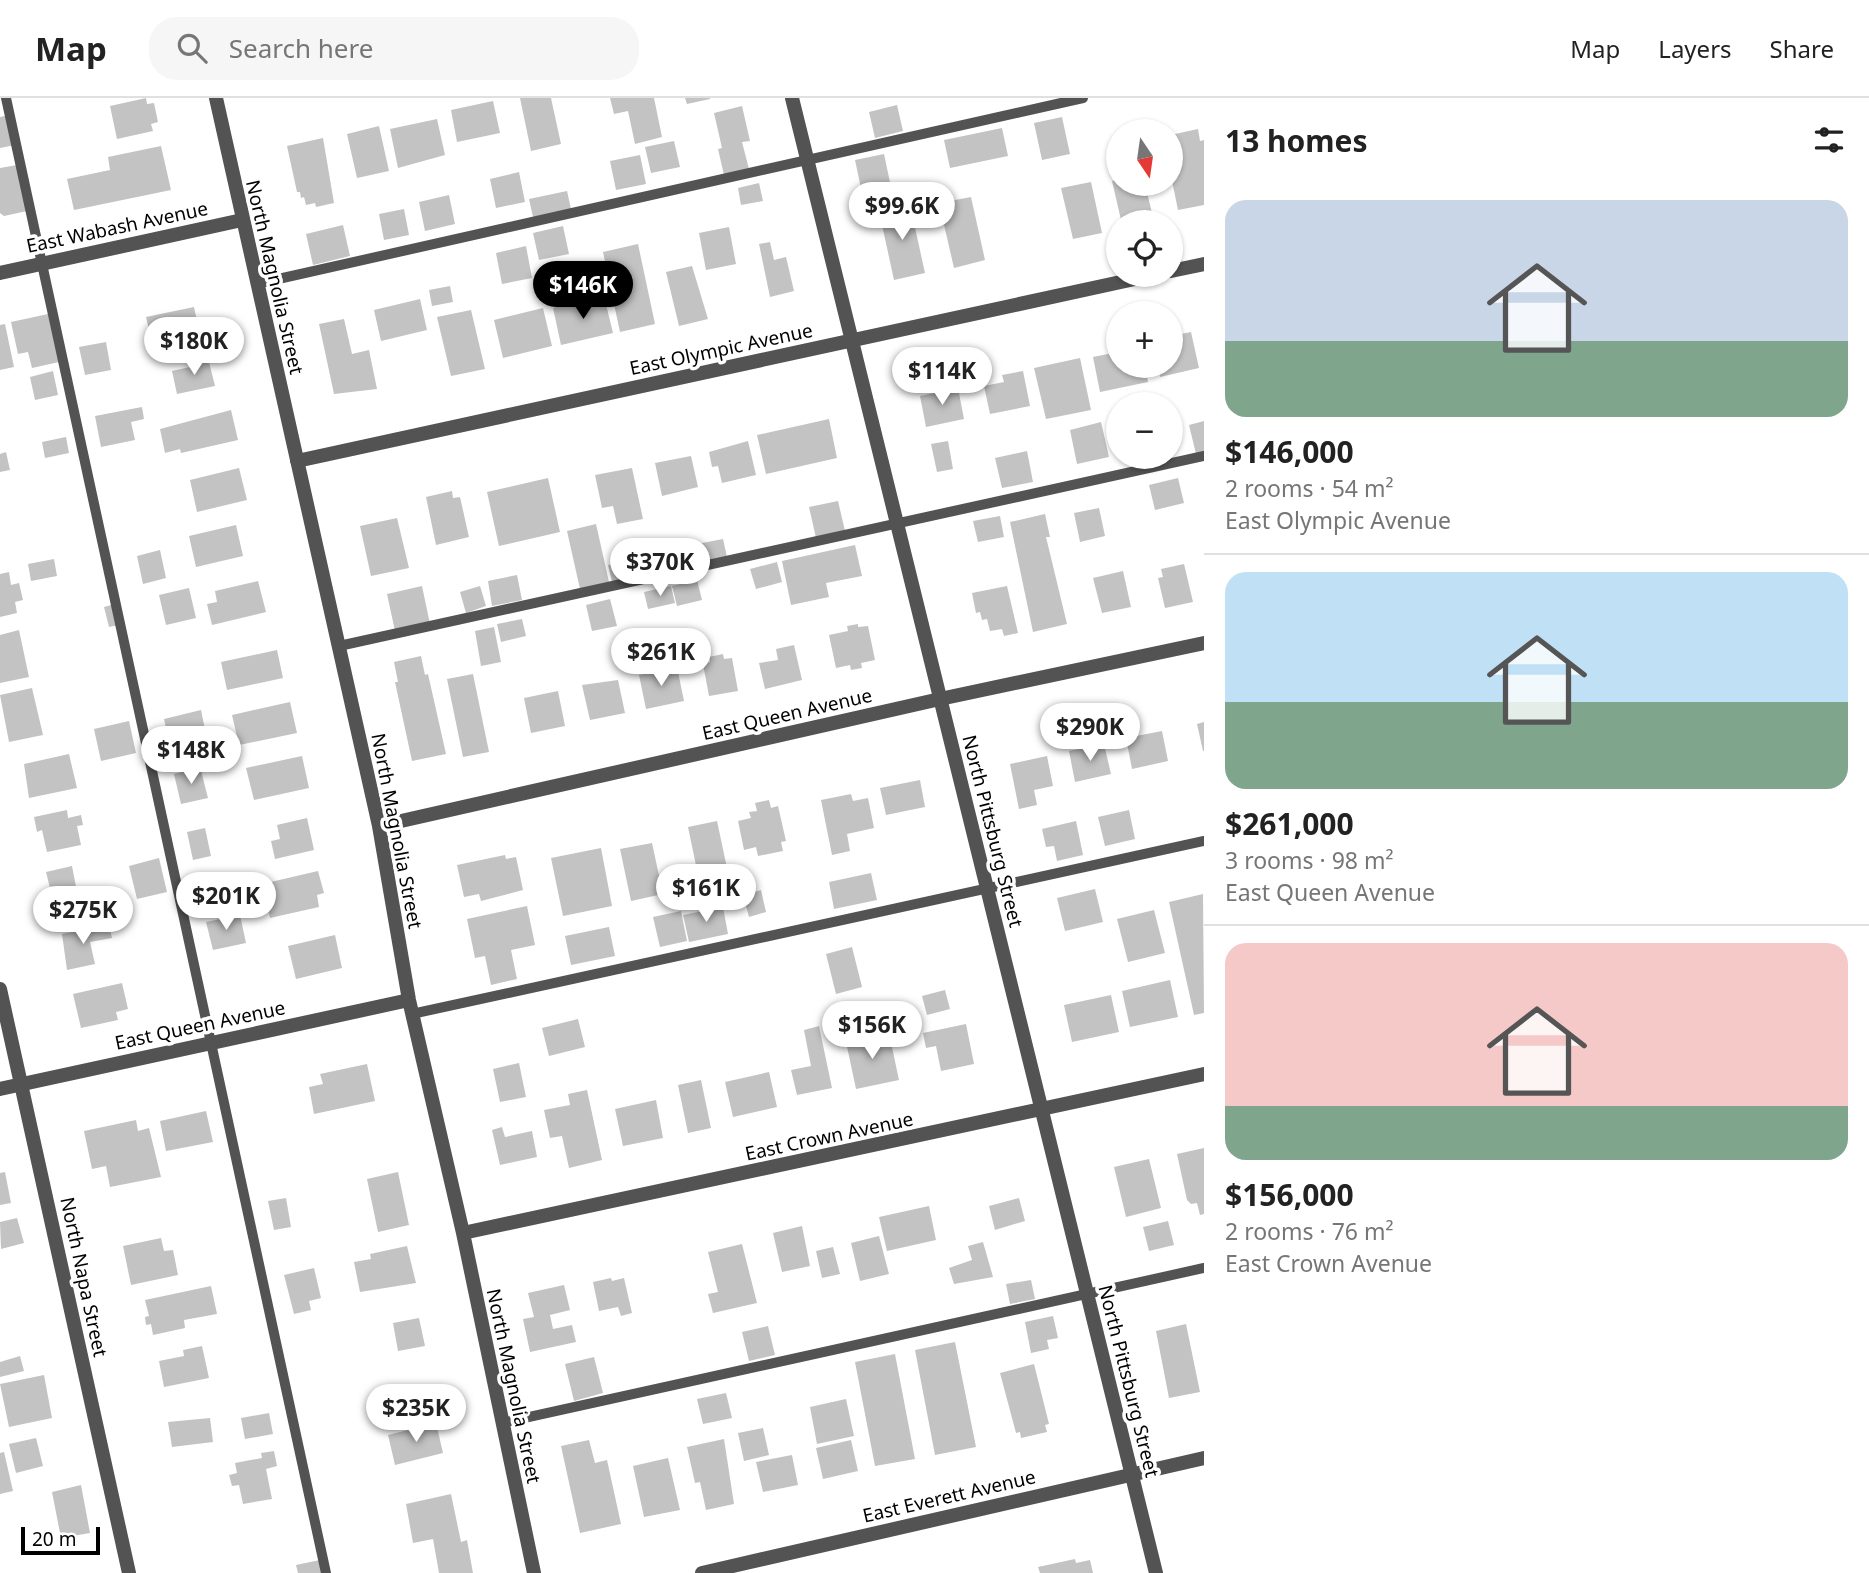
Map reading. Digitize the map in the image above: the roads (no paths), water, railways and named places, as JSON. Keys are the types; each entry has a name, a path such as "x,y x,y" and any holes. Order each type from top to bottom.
{"street":[{"name":"North Pittsburg Street","path":"792,98 1156,1573"},
{"name":"North Magnolia Street","path":"219,99 256,284 379,826 410,1007 463,1233 534,1573"},
{"name":"East Wabash Avenue","path":"0,272 242,219"},
{"path":"1183,268 1204,264"},
{"name":"East Olympic Avenue","path":"298,461 1106,285"},
{"name":"East Queen Avenue","path":"379,826 940,699 1204,643"},
{"name":"North Napa Street","path":"0,989 129,1573"},
{"name":"East Queen Avenue","path":"0,1089 211,1043 410,1007"},
{"name":"East Crown Avenue","path":"463,1233 1204,1074"},
{"name":"East Everett Avenue","path":"702,1573 1204,1458"}],"lane":[{"path":"6,98 326,1573"},
{"path":"256,284 1083,98"},
{"path":"339,646 1204,456"},
{"path":"410,1007 988,889 1204,841"},
{"path":"502,1423 1204,1268"}]}
